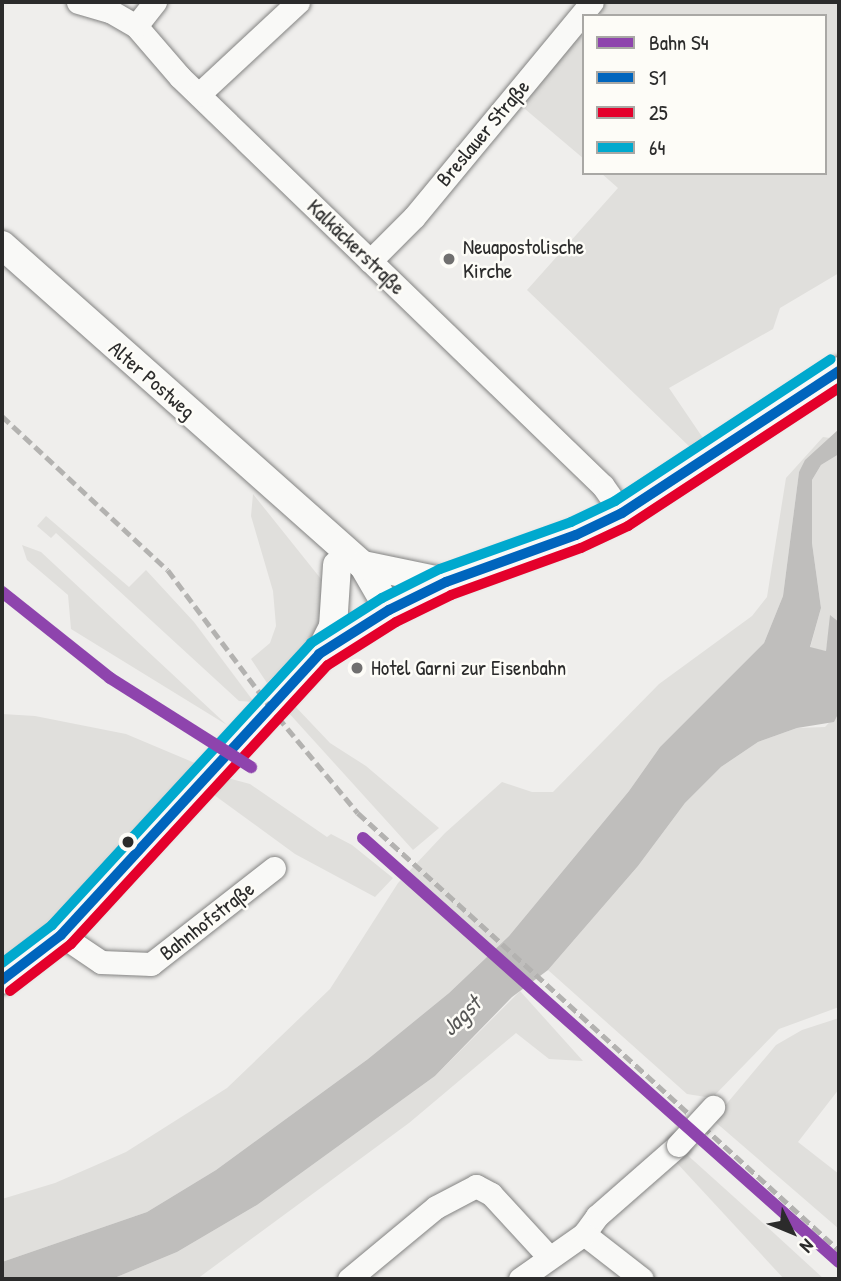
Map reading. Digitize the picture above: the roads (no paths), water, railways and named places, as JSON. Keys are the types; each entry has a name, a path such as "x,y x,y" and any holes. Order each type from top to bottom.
{"main road":[{"name":"Alter Postweg","path":"2,245 302,516 350,565 383,614"},
{"path":"5,973 61,935 320,654 383,614 446,582 576,535 622,513 839,370"},
{"name":"Alter Postweg","path":"350,565 446,582"},
{"path":"320,654 333,627 350,565"}],"street":[{"name":"Kalkäckerstraße","path":"78,2 110,11 136,26 198,94 603,486 622,513"},
{"path":"136,26 156,2"},
{"path":"198,94 298,2"},
{"name":"Breslauer Straße","path":"370,261 414,217 582,15"},
{"name":"Bahnhofstraße","path":"61,935 101,962 151,964 274,868"},
{"path":"520,1279 584,1234 597,1216 678,1145 713,1107"},
{"path":"349,1279 436,1206 476,1186 491,1194 549,1257"},
{"path":"584,1234 642,1279"}],"water":[{"name":"Jagst","path":"839,429 839,454 821,465 812,480 812,543 821,608 810,647 826,651 830,615 839,622 839,712 834,722 797,728 758,742 721,767 685,803 638,866 548,970 512,997 435,1076 257,1205 177,1252 112,1279 2,1279 2,1262 147,1212 216,1170 368,1059 449,993 509,936 629,791 660,747 764,643 783,596 799,472 805,460"}],"railway":[{"path":"2,416 168,570 278,717 358,813 839,1250"}],"rail line":[{"name":"S4","path":"2,592 110,678 251,767"},
{"name":"S4","path":"363,838 839,1262"}],"place":[{"name":"Neuapostolische Kirche","path":"449,259"},
{"name":"Hotel Garni zur Eisenbahn","path":"357,668"}]}
